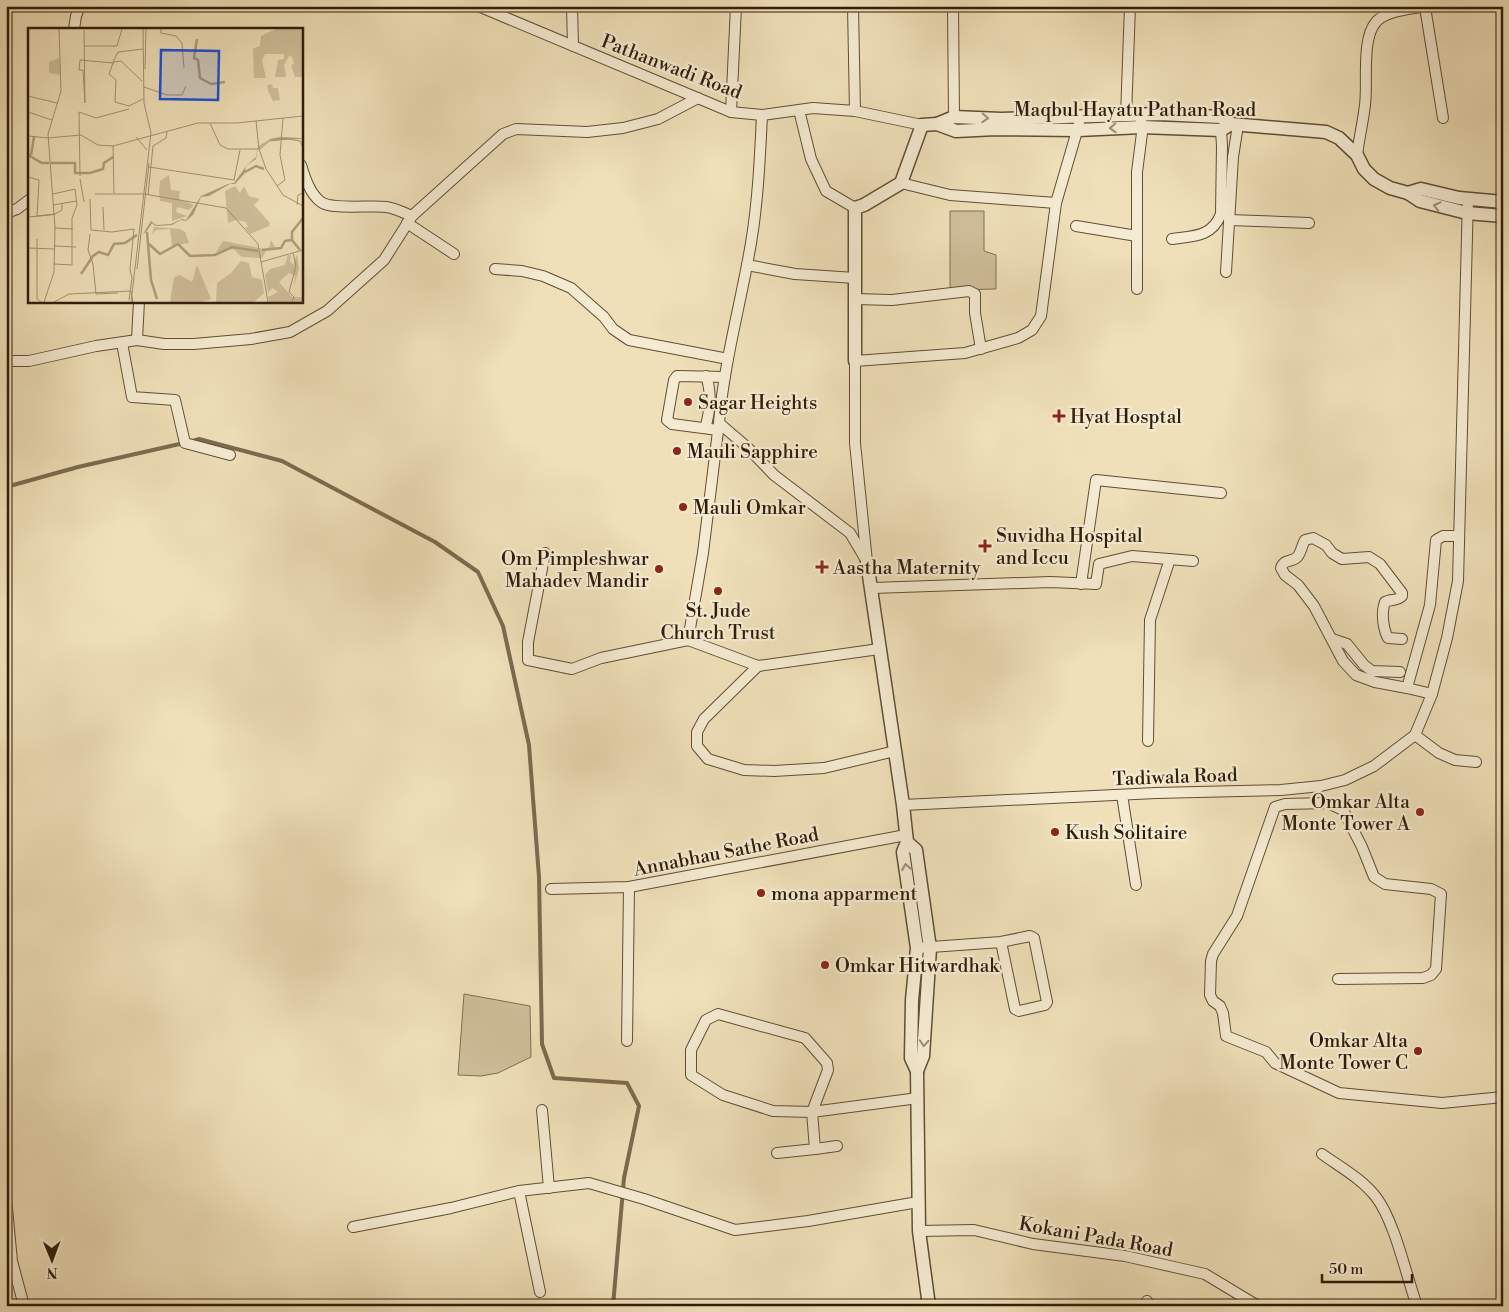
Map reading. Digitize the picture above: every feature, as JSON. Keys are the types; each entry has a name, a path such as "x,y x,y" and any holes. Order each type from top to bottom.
{"street":[{"path":"74,28 80,6"},
{"name":"Pathanwadi Road","path":"478,6 731,112 762,115 813,108 855,111 922,125"},
{"path":"572,6 573,46"},
{"path":"731,112 736,6"},
{"path":"853,6 855,111"},
{"path":"953,6 954,117"},
{"path":"1126,116 1130,6"},
{"path":"1356,155 1365,104 1366,57 1369,36 1376,21 1392,12 1426,6 1443,118"},
{"path":"6,361 29,361 138,340 164,344 194,344 251,339 290,332 327,311 384,260 409,220 503,134 516,129 587,132 624,128 658,119 698,98"},
{"path":"799,110 811,159 826,191 855,208 864,205 901,183 922,125"},
{"path":"688,640 703,553 725,377 757,202 762,115"},
{"path":"937,124 954,117 1079,123 1126,116 1141,121 1138,172 1137,289"},
{"name":"Maqbul Hayatu Pathan Road","path":"922,125 937,124 956,131 1079,123 1166,121 1326,132 1339,138 1356,155 1364,170 1374,179 1390,188 1408,193 1420,202 1468,213 1503,216"},
{"path":"855,361 965,353 1018,338 1032,330 1040,316 1056,203 1079,123"},
{"path":"1226,272 1233,157 1230,126"},
{"path":"1172,239 1210,231 1217,223 1221,214 1222,146 1230,126"},
{"path":"302,167 314,196 323,204 334,207 354,205 388,207 409,220 454,254"},
{"path":"901,183 950,195 1056,203"},
{"path":"1408,193 1421,190 1459,198 1503,202"},
{"path":"1468,198 1458,580 1447,638 1432,694 1415,735 1455,760 1476,762"},
{"path":"6,213 17,209 28,201"},
{"path":"855,208 855,443 867,562 903,805 906,838 916,850 918,909 923,948 926,1007 923,1056 917,1071"},
{"path":"1230,220 1309,223"},
{"path":"1076,226 1137,236"},
{"path":"747,265 795,274 854,278"},
{"path":"495,269 522,271 543,276 571,288 604,317 613,330 629,340 728,359"},
{"path":"855,299 892,300 969,291 975,294 975,313 981,349"},
{"path":"138,340 140,302"},
{"path":"122,343 132,397 175,400 185,443 230,455"},
{"path":"725,377 677,376 674,380 667,420 672,424 705,428 719,427 747,447 774,474 850,533 867,562"},
{"path":"705,428 710,392 706,376"},
{"path":"1081,584 1096,480 1221,493"},
{"path":"1407,688 1430,605 1436,540 1443,536 1458,536"},
{"path":"1402,639 1388,638 1385,632 1383,607 1385,602 1400,598 1402,593 1380,564 1369,557 1342,559 1332,553 1326,545 1313,538 1305,540 1301,546 1300,555 1296,559 1283,564 1281,568 1285,575 1298,585 1314,606 1343,661 1356,675 1375,682 1432,694"},
{"path":"545,553 528,642 528,660 572,668 601,658 688,640 758,666 879,649"},
{"path":"872,588 1050,582 1096,584 1099,564 1132,556 1193,561"},
{"path":"1148,741 1150,620 1170,559"},
{"path":"1332,639 1347,644 1364,665 1372,671 1400,672"},
{"path":"758,666 704,719 697,732 696,746 708,759 744,770 774,771 824,768 895,751"},
{"name":"Tadiwala Road","path":"903,805 1281,790 1321,786 1345,780 1374,766 1415,735"},
{"path":"1122,795 1136,885"},
{"path":"1338,979 1423,978 1431,975 1436,969 1441,894 1431,889 1385,884 1374,877 1362,847 1343,810 1328,803 1285,804 1275,807 1237,916 1213,954 1211,961 1210,995 1220,1006 1226,1036 1266,1052 1275,1063 1338,1093 1442,1103 1503,1097"},
{"name":"Annabhau Sathe Road","path":"550,889 629,887 906,838"},
{"path":"627,1041 629,887"},
{"path":"923,948 1001,942 1030,936 1034,938 1047,1002 1044,1005 1019,1011 1015,1009 1001,942"},
{"path":"923,948 912,1006 911,1058 917,1071 919,1231 929,1306"},
{"path":"912,1006 926,1007"},
{"path":"815,1149 812,1112 828,1070 827,1063 805,1038 718,1014 706,1020 691,1050 692,1075 723,1094 773,1111 812,1112 918,1098"},
{"path":"542,1110 549,1188"},
{"path":"777,1153 837,1146"},
{"path":"1322,1154 1352,1174 1376,1197 1389,1221 1417,1306"},
{"path":"354,1227 452,1208 519,1192 590,1183 735,1230 808,1221 918,1202"},
{"path":"519,1192 540,1292"},
{"path":"6,1198 12,1261 24,1306"},
{"name":"Kokani Pada Road","path":"919,1231 974,1230 1033,1244 1125,1256 1205,1274 1258,1306"}],"shaded area":[{"path":"950,211 984,211 984,251 996,255 996,289 950,290"},
{"path":"464,994 530,1006 531,1057 498,1073 481,1076 458,1075"}],"waterway":[{"path":"190,442 199,439 282,461 435,542 478,572 503,626 529,745 539,877 542,1044 554,1078 627,1083 639,1106 624,1178 613,1306"},
{"path":"6,487 78,467 184,443"}],"place":[{"name":"Sagar Heights","path":"688,402"},
{"name":"Hyat Hosptal","path":"1059,416"},
{"name":"Mauli Sapphire","path":"677,451"},
{"name":"Mauli Omkar","path":"683,507"},
{"name":"Suvidha Hospital and Iccu","path":"985,546"},
{"name":"Aastha Maternity","path":"822,567"},
{"name":"Om Pimpleshwar Mahadev Mandir","path":"659,569"},
{"name":"St. Jude Church Trust","path":"718,591"},
{"name":"Omkar Alta Monte Tower A","path":"1420,812"},
{"name":"Kush Solitaire","path":"1055,832"},
{"name":"mona apparment","path":"761,893"},
{"name":"Omkar Hitwardhak","path":"825,965"},
{"name":"Omkar Alta Monte Tower C","path":"1418,1051"}]}
